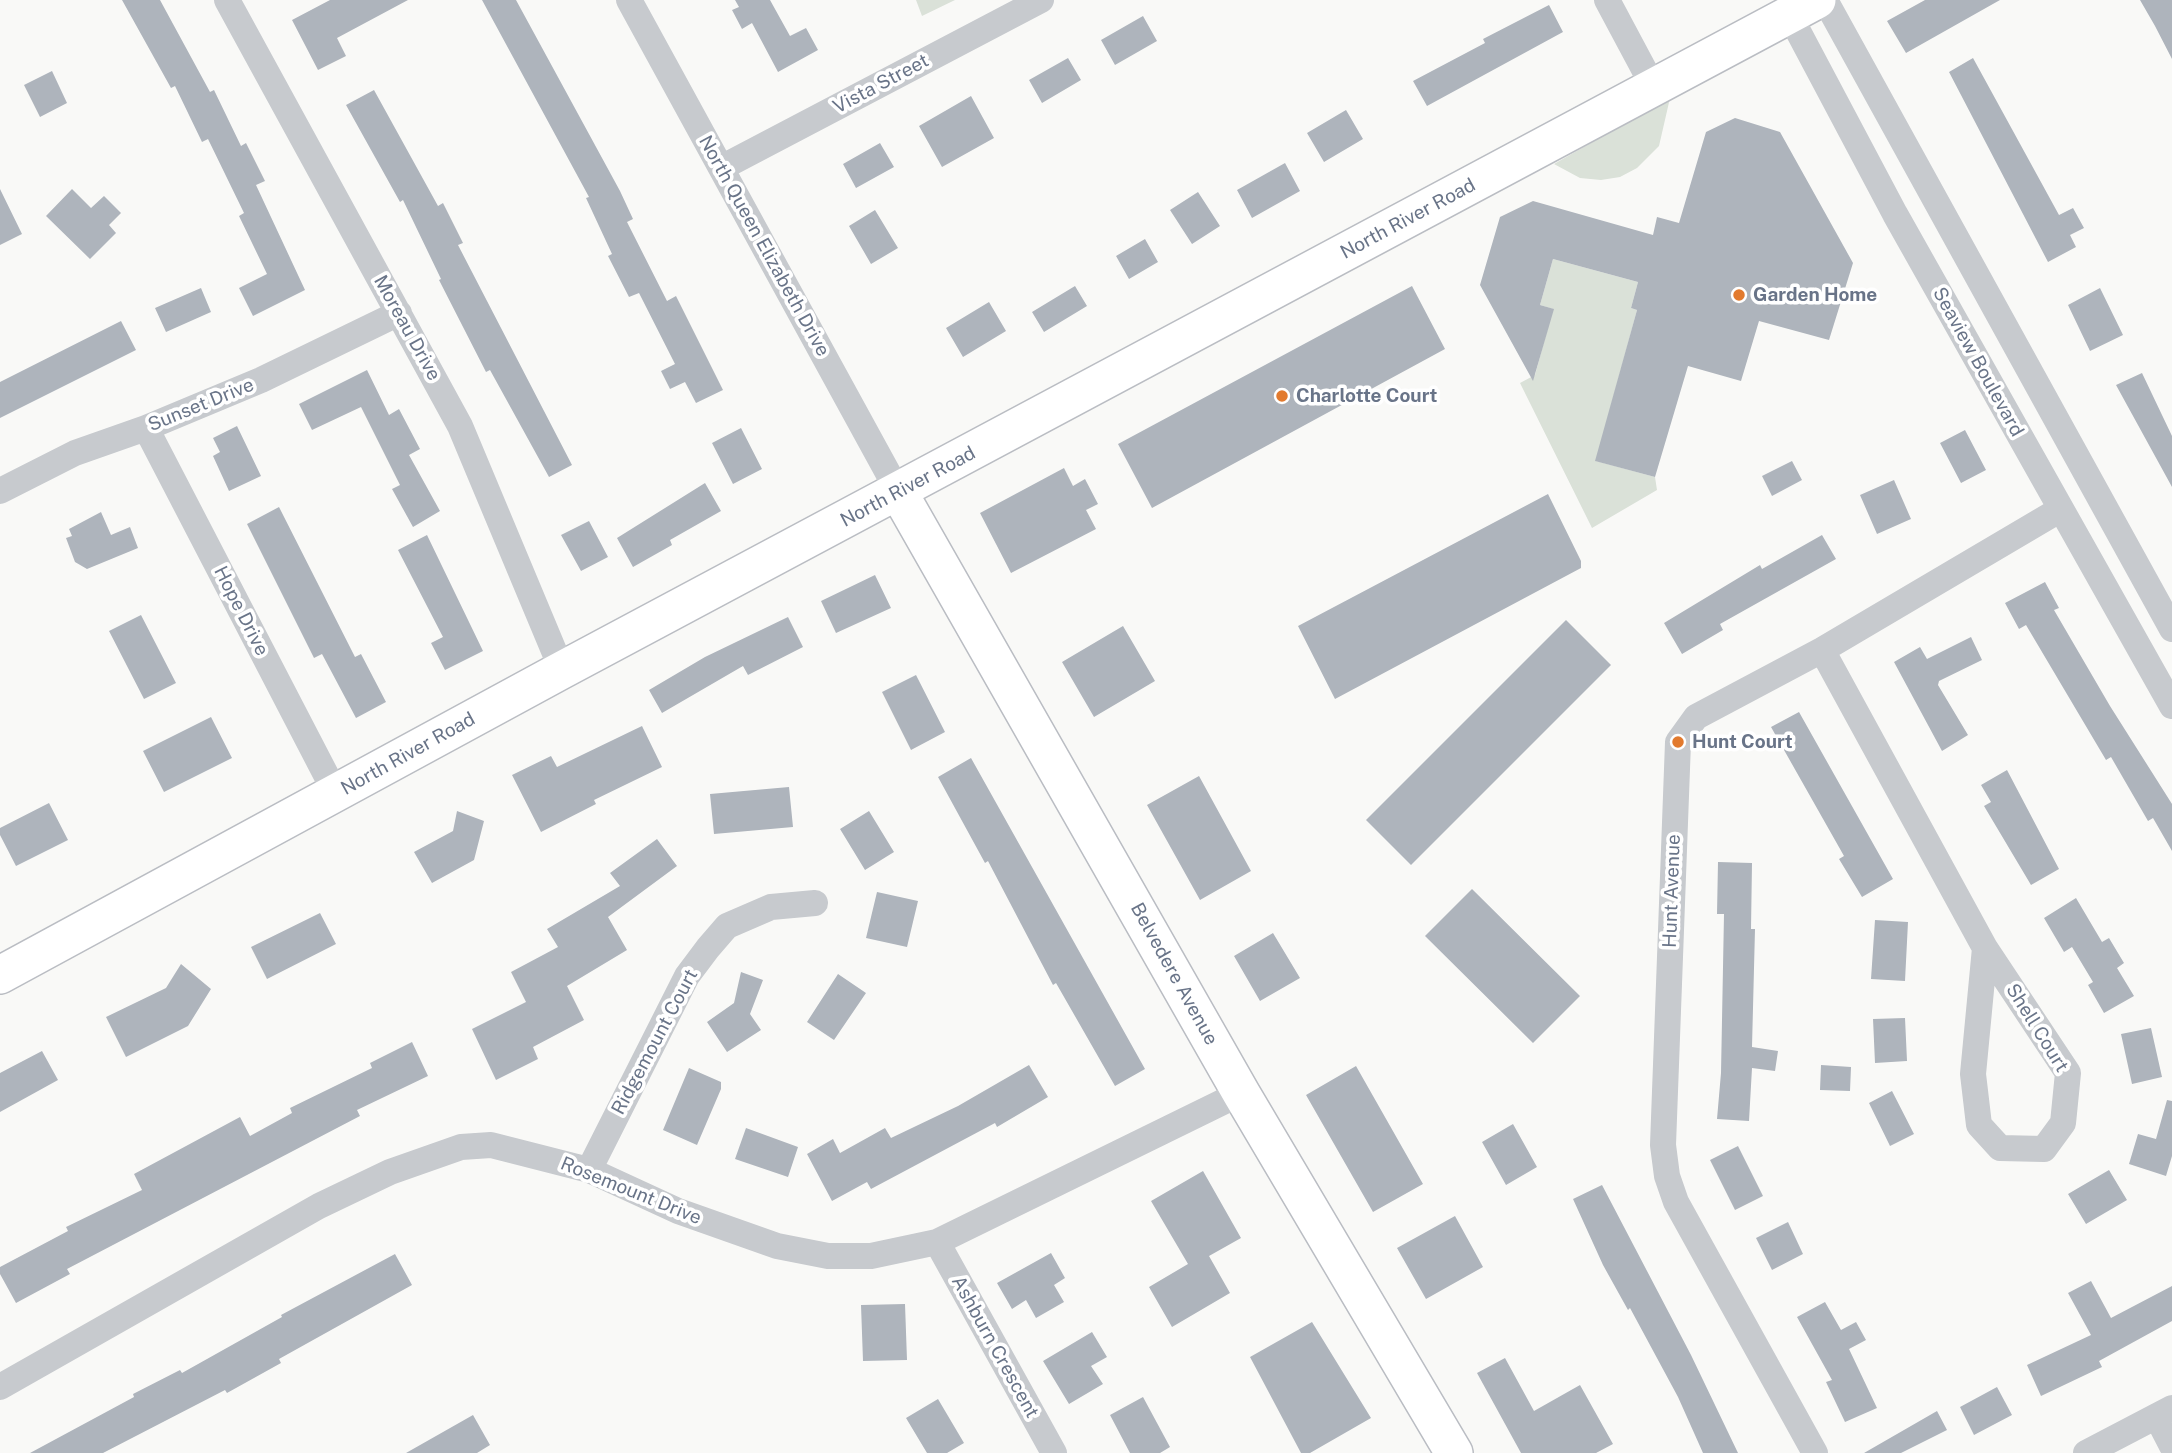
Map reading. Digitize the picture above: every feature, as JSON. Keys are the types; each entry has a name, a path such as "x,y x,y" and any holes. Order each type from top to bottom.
{"main road":[{"name":"North River Road","path":"0,975 562,670 899,493 1804,8"},
{"name":"Belvedere Avenue","path":"899,493 1241,1093 1454,1453"}],"street":[{"name":"Moreau Drive","path":"227,0 460,426 562,670"},
{"name":"North Queen Elizabeth Drive","path":"629,0 899,493"},
{"name":"Vista Street","path":"721,168 1041,0"},
{"path":"1606,0 1654,88"},
{"path":"1825,0 2172,629"},
{"name":"Seaview Boulevard","path":"1804,8 1895,214 2172,706"},
{"name":"Sunset Drive","path":"0,491 75,453 146,428 261,380 399,313"},
{"name":"Hope Drive","path":"146,428 336,794"},
{"name":"Hunt Avenue","path":"1815,1453 1676,1202 1667,1176 1663,1145 1678,742 1696,718 1822,650 2061,509"},
{"name":"Shell Court","path":"1822,650 1986,948 2068,1073 2063,1123 2044,1149 2000,1148 1979,1125 1973,1074 1986,948"},
{"name":"Ridgemount Court","path":"589,1170 687,976 708,948 727,926 771,907 815,903"},
{"name":"Rosemount Drive","path":"0,1387 319,1206 390,1172 461,1147 491,1145 589,1170 678,1211 777,1246 828,1256 871,1256 937,1242 1241,1093"},
{"name":"Ashburn Crescent","path":"937,1242 1054,1453"},
{"path":"2086,1453 2164,1413 2172,1446"}],"shaded area":[{"path":"916,0 955,0 922,16"},
{"path":"1670,98 1659,146 1637,168 1620,177 1601,180 1580,178 1554,164"},
{"path":"1553,259 1638,282 1631,308 1637,310 1596,461 1655,477 1657,490 1592,528 1520,383 1535,375 1553,309 1540,305"}],"building":[{"path":"122,0 160,0 210,92 214,90 241,146 246,143 265,181 256,185 305,290 253,316 239,288 267,274 239,216 244,213 208,139 202,142 175,86 171,88"},
{"path":"330,0 408,0 337,38 346,56 318,70 292,20"},
{"path":"482,0 516,0 620,191 633,219 627,222 667,301 676,296 723,390 696,403 685,382 670,389 661,371 675,364 639,293 629,297 608,256 612,254 586,198 589,197"},
{"path":"735,0 770,0 790,36 806,28 818,50 778,72 752,23 742,29 732,10 739,7"},
{"path":"1925,0 2000,0 1906,53 1887,21"},
{"path":"2140,0 2172,0 2172,59 2155,26"},
{"path":"1549,5 1563,32 1427,106 1413,81 1485,43 1483,39"},
{"path":"1143,16 1157,41 1115,65 1101,40"},
{"path":"1068,58 1081,80 1042,103 1029,80"},
{"path":"1973,58 2059,215 2073,208 2084,228 2070,235 2076,247 2048,262 1949,72"},
{"path":"52,71 67,103 40,117 24,85"},
{"path":"374,90 438,206 443,203 463,243 458,245 572,465 549,477 490,370 486,372 439,280 441,279 403,200 400,202 346,105"},
{"path":"971,96 994,138 942,167 919,126"},
{"path":"1346,110 1363,139 1324,162 1307,133"},
{"name":"Garden Home","path":"1735,118 1780,132 1853,263 1829,340 1759,321 1741,381 1688,366 1655,477 1595,461 1637,310 1631,308 1638,282 1553,259 1540,305 1554,309 1533,381 1480,285 1500,217 1533,201 1653,235 1657,217 1679,223 1706,132"},
{"path":"880,143 894,167 856,188 843,164"},
{"path":"1285,163 1300,191 1252,218 1237,190"},
{"path":"0,189 22,234 0,245"},
{"path":"72,189 91,208 104,196 121,213 109,225 116,233 90,259 46,216"},
{"path":"1198,192 1220,226 1192,244 1170,210"},
{"path":"875,210 898,248 871,264 849,226"},
{"path":"1145,239 1158,262 1129,279 1116,256"},
{"path":"1075,286 1087,306 1044,332 1032,312"},
{"name":"Charlotte Court","path":"1412,286 1445,349 1152,508 1118,444"},
{"path":"201,288 211,312 166,332 155,308"},
{"path":"2100,288 2123,335 2090,351 2068,305"},
{"path":"989,302 1006,331 963,357 946,328"},
{"path":"121,321 136,350 0,418 0,382"},
{"path":"367,370 389,415 399,409 420,449 409,455 440,511 413,527 392,489 400,485 361,407 312,430 299,404"},
{"path":"2142,373 2172,436 2172,487 2116,385"},
{"path":"237,426 261,476 229,491 213,456 220,452 213,438"},
{"path":"741,428 762,469 733,484 712,443"},
{"path":"1965,430 1986,470 1961,483 1940,443"},
{"path":"1792,461 1802,480 1772,496 1762,476"},
{"path":"1064,468 1073,486 1085,479 1098,504 1086,510 1096,529 1011,573 980,513"},
{"path":"1894,480 1911,519 1877,534 1860,495"},
{"path":"705,483 721,511 670,540 672,545 633,567 617,538"},
{"path":"1548,494 1581,561 1581,568 1335,699 1298,626"},
{"path":"279,507 355,657 361,654 386,702 356,718 322,654 314,658 247,524"},
{"path":"101,512 111,535 130,527 138,548 87,569 75,562 66,538 72,536 69,529"},
{"path":"589,521 608,557 581,571 561,535"},
{"path":"427,535 483,651 445,670 431,643 443,637 398,550"},
{"path":"1822,535 1836,559 1720,624 1723,630 1682,654 1664,623 1760,565 1762,569"},
{"path":"875,575 891,608 836,633 821,601"},
{"path":"2045,582 2059,608 2054,610 2172,804 2172,851 2153,818 2148,821 2111,757 2106,760 2026,625 2019,629 2005,603"},
{"path":"141,615 176,683 144,699 109,631"},
{"path":"788,617 803,647 748,675 743,666 662,713 649,690 705,657"},
{"path":"1566,620 1611,665 1411,865 1366,820"},
{"path":"1123,626 1155,681 1094,717 1062,662"},
{"path":"1971,637 1982,660 1939,681 1938,685 1968,735 1942,751 1894,662 1920,647 1927,659"},
{"path":"916,675 945,732 911,750 882,692"},
{"path":"1799,712 1893,879 1862,897 1839,859 1844,856 1771,727"},
{"path":"211,717 232,758 164,792 143,751"},
{"path":"642,726 662,767 594,800 596,804 541,832 512,775 551,756 557,767"},
{"path":"971,758 1145,1069 1115,1086 1056,983 1053,985 988,861 985,863 938,777"},
{"path":"2007,770 2059,869 2031,885 1984,806 1991,802 1981,785"},
{"path":"1199,776 1251,871 1200,900 1147,805"},
{"path":"789,787 793,827 714,834 710,794"},
{"path":"49,803 68,840 16,866 0,835 0,828"},
{"path":"457,811 484,821 474,860 432,883 414,852 453,831"},
{"path":"869,811 894,852 865,870 840,829"},
{"path":"657,839 677,866 608,917 627,950 567,986 584,1020 533,1047 538,1059 496,1080 472,1029 526,1002 511,972 558,947 547,929 620,886 610,873"},
{"path":"1718,862 1752,863 1751,929 1755,929 1752,1047 1778,1051 1775,1071 1752,1068 1749,1121 1717,1119 1721,1073 1724,914 1717,914"},
{"path":"1472,889 1580,996 1533,1043 1425,936"},
{"path":"877,892 918,901 907,947 866,938"},
{"path":"2076,898 2102,942 2109,938 2124,963 2117,968 2134,996 2104,1013 2088,985 2093,982 2072,947 2064,952 2044,918"},
{"path":"320,913 336,944 267,979 251,947"},
{"path":"1875,920 1908,922 1905,981 1871,979"},
{"path":"1273,933 1300,978 1260,1001 1234,956"},
{"path":"181,964 211,989 188,1026 126,1057 106,1017 166,988"},
{"path":"741,972 763,980 750,1014 761,1030 727,1052 707,1022 734,1003"},
{"path":"838,974 866,993 834,1040 807,1022"},
{"path":"1905,1018 1907,1061 1875,1063 1873,1019"},
{"path":"2151,1028 2162,1077 2132,1084 2121,1034"},
{"path":"412,1042 428,1076 357,1110 360,1116 67,1269 70,1274 16,1303 0,1274 0,1267 68,1231 66,1227 142,1190 134,1174 240,1117 250,1136 292,1113 290,1108 372,1068 370,1063"},
{"path":"42,1051 58,1080 0,1112 0,1073"},
{"path":"1029,1065 1048,1097 997,1127 995,1123 871,1189 867,1182 832,1201 807,1154 833,1139 840,1153 885,1128 891,1138 958,1106"},
{"path":"1821,1065 1851,1067 1850,1091 1820,1090"},
{"path":"1356,1066 1423,1184 1373,1212 1306,1095"},
{"path":"689,1068 721,1082 721,1089 697,1145 663,1130"},
{"path":"1892,1091 1914,1134 1890,1146 1869,1103"},
{"path":"2167,1100 2172,1101 2172,1156 2166,1176 2129,1164 2138,1134 2156,1139"},
{"path":"1513,1124 1537,1167 1506,1185 1482,1142"},
{"path":"746,1128 798,1147 788,1177 735,1159"},
{"path":"1738,1146 1763,1196 1735,1210 1710,1160"},
{"path":"2109,1170 2127,1200 2086,1224 2068,1194"},
{"path":"1203,1171 1241,1238 1209,1256 1230,1293 1172,1327 1149,1287 1188,1264 1151,1201"},
{"path":"1602,1185 1691,1355 1738,1453 1703,1453 1678,1397 1630,1308 1628,1310 1603,1265 1573,1199"},
{"path":"1455,1216 1483,1267 1426,1299 1397,1248"},
{"path":"1788,1222 1803,1254 1772,1270 1756,1238"},
{"path":"1051,1253 1065,1278 1054,1285 1064,1302 1036,1318 1026,1300 1012,1309 997,1283"},
{"path":"395,1254 412,1285 279,1359 281,1363 227,1393 225,1390 103,1453 30,1453 134,1397 133,1394 180,1370 182,1373 282,1317 281,1315"},
{"path":"2091,1281 2111,1318 2172,1286 2172,1321 2099,1361 2102,1367 2041,1396 2027,1365 2091,1335 2068,1293"},
{"path":"1825,1302 1841,1330 1856,1322 1866,1340 1849,1349 1877,1408 1845,1422 1826,1382 1832,1380 1797,1317"},
{"path":"905,1304 907,1360 863,1361 861,1305"},
{"path":"1312,1322 1371,1418 1310,1453 1301,1453 1250,1357"},
{"path":"1092,1332 1107,1357 1091,1366 1103,1384 1069,1404 1043,1361"},
{"path":"1505,1358 1534,1411 1580,1385 1613,1444 1596,1453 1521,1453 1477,1373"},
{"path":"1997,1387 2012,1415 1974,1435 1960,1407"},
{"path":"1143,1397 1170,1447 1160,1453 1130,1453 1110,1415"},
{"path":"938,1399 964,1443 947,1453 927,1453 906,1418"},
{"path":"1937,1411 1947,1430 1901,1453 1864,1453"},
{"path":"473,1415 490,1445 477,1453 406,1453"}],"place":[{"name":"Garden Home","path":"1739,295"},
{"name":"Charlotte Court","path":"1282,396"},
{"name":"Hunt Court","path":"1678,742"}]}
